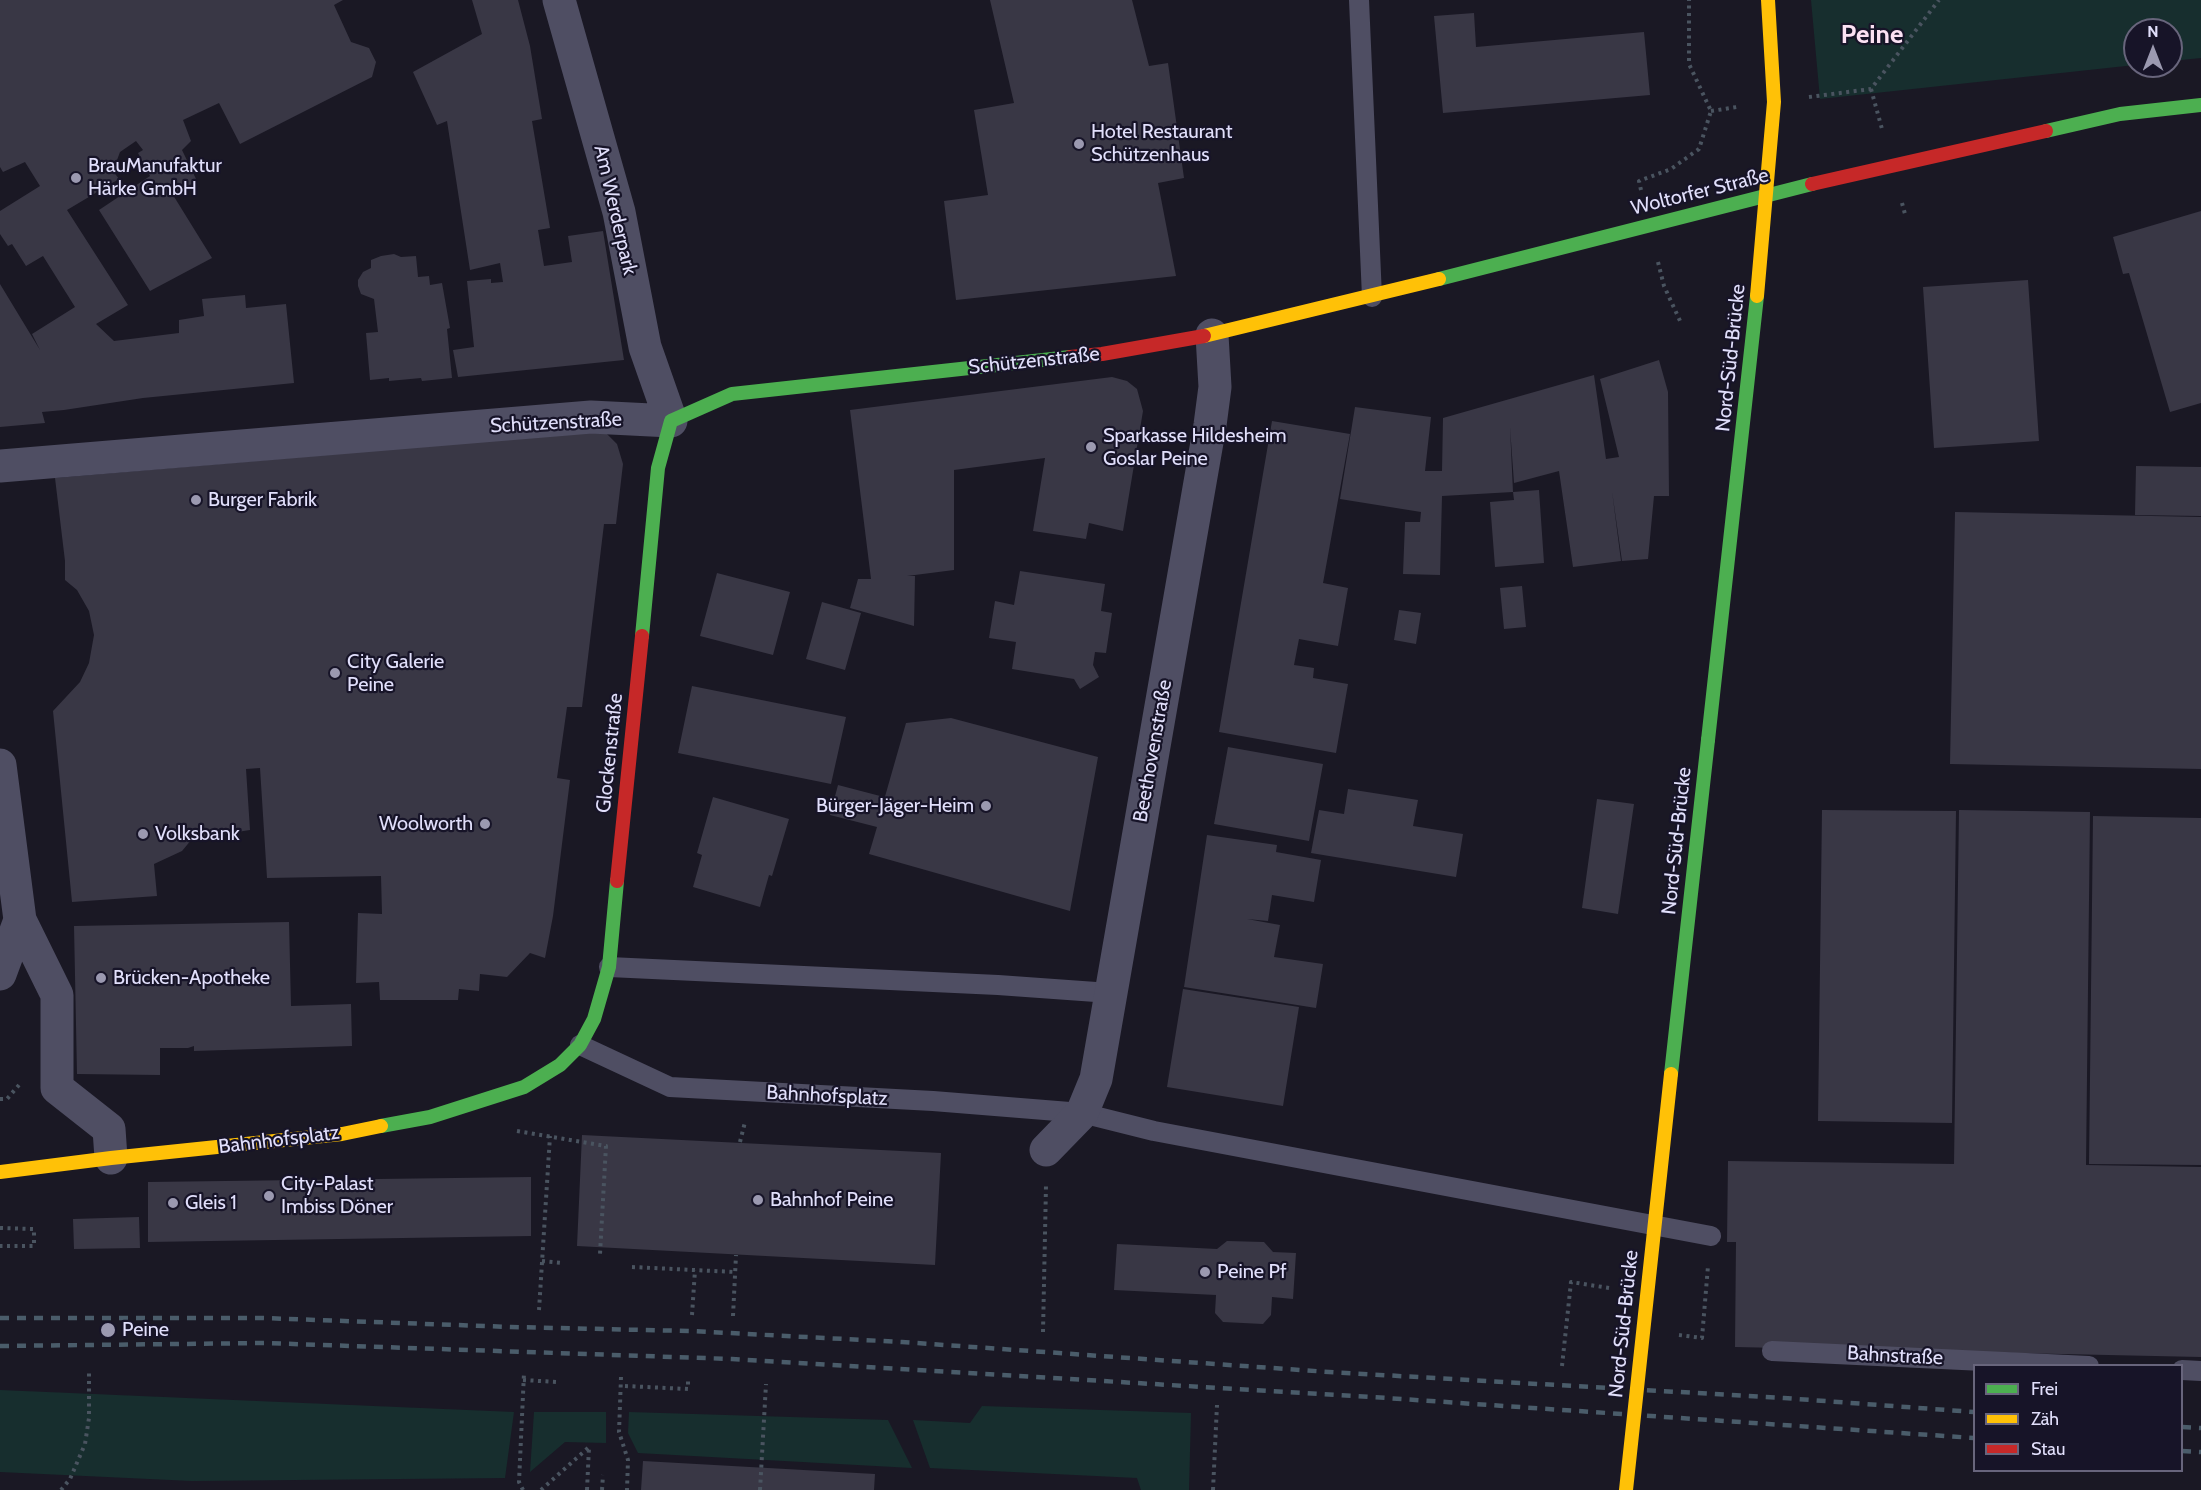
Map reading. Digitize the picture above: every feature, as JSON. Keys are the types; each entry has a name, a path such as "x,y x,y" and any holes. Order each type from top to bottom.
{"street":[{"name":"Am Werderpark","path":"559,0 619,212 645,347 671,421"},
{"name":"Nord-Süd-Brücke","path":"1626,1490 1757,300 1764,195 1774,102 1768,0"},
{"name":"Woltorfer Straße","path":"1212,335 1372,297 1764,195 2120,114 2201,105"},
{"name":"Schützenstraße","path":"0,466 591,417 671,421 732,394 1102,354 1212,335"},
{"name":"Beethovenstraße","path":"1046,1150 1082,1113 1096,1079 1210,425 1215,387 1212,335"},
{"name":"Glockenstraße","path":"550,1072 580,1045 594,1019 609,967 658,468 671,421"},
{"path":"0,765 20,920 57,995 57,1088 109,1129 111,1158"},
{"path":"0,974 20,920"},
{"name":"Bahnhofsplatz","path":"0,1172 342,1134 430,1117 524,1087 550,1072"}],"lane":[{"path":"1359,0 1372,297"},
{"path":"609,967 1110,993"},
{"name":"Bahnhofsplatz","path":"580,1045 670,1087 933,1101 1082,1113 1154,1131 1712,1236"},
{"name":"Bahnstraße","path":"1772,1351 2066,1364"},
{"path":"2183,1370 2201,1371"}],"path":[{"path":"1639,181 1671,169 1699,149 1711,111 1689,64 1689,0"},
{"path":"1871,89 1938,0"},
{"path":"1650,225 1664,286 1681,322"},
{"path":"539,1310 550,1136"},
{"path":"600,1254 606,1146"},
{"path":"1043,1332 1046,1150"},
{"path":"0,1228 34,1229 34,1246 0,1246"},
{"path":"733,1316 736,1255"},
{"path":"542,1261 562,1263"},
{"path":"632,1267 735,1272"},
{"path":"692,1315 695,1270"},
{"path":"1562,1366 1571,1282 1609,1288"},
{"path":"1679,1335 1701,1338 1706,1290"},
{"path":"61,1490 70,1479 85,1444 89,1418 89,1369"},
{"path":"523,1490 519,1482 524,1373"},
{"path":"621,1377 619,1432 628,1460 627,1490"},
{"path":"523,1380 557,1382"},
{"path":"625,1386 688,1389 688,1380"},
{"path":"760,1490 766,1384"},
{"path":"1213,1490 1217,1405"},
{"path":"541,1490 589,1447 587,1490"},
{"path":"602,1490 603,1475"}],"green space":[{"path":"1811,0 2201,0 2201,58 2183,60 2183,18 2123,18 2123,66 1820,99"},
{"path":"0,1390 514,1412 505,1478 192,1481 0,1472"},
{"path":"982,1406 1191,1413 1189,1490 1141,1490 1137,1478 930,1468 913,1420 970,1423"},
{"path":"534,1412 606,1412 606,1443 565,1442 530,1472"},
{"path":"629,1412 888,1420 912,1468 638,1453 628,1433"}],"building":[{"name":"BrauManufaktur Härke GmbH","path":"0,0 343,0 334,5 351,42 369,48 376,62 372,77 240,144 219,103 183,120 191,141 182,150 197,181 173,195 212,258 150,291 99,210 150,176 138,153 143,150 136,141 120,152 113,171 119,179 67,210 128,305 96,324 114,341 179,333 179,320 204,316 202,299 245,295 246,308 286,304 294,383 143,398 42,412 45,423 0,427 0,284 40,350 32,334 75,307 43,256 26,266 12,244 8,246 0,234 0,211 40,186 25,162 3,172 0,167"},
{"path":"472,0 518,0 530,46 542,119 532,121 550,228 538,230 544,266 572,262 568,236 603,231 624,360 458,377 453,350 474,347 467,281 491,279 491,283 503,282 500,263 470,270 447,121 437,125 413,72 482,34"},
{"name":"Hotel Restaurant Schützenhaus","path":"990,0 1132,0 1149,66 1168,63 1184,178 1158,183 1176,276 956,300 944,201 988,195 974,110 1014,103"},
{"path":"1474,13 1476,47 1644,32 1650,95 1443,113 1434,16"},
{"path":"2201,211 2201,403 2170,412 2129,273 2123,274 2113,237"},
{"path":"394,254 401,257 416,256 418,277 429,276 430,285 442,283 450,328 447,329 452,378 422,381 421,378 370,380 366,333 378,332 374,299 361,294 358,280 363,272 371,268 371,260"},
{"path":"2028,280 2039,441 1934,448 1923,287"},
{"path":"1659,360 1668,392 1669,496 1654,496 1648,559 1622,561 1612,491 1621,561 1573,567 1559,471 1514,483 1510,427 1513,492 1442,496 1440,575 1403,574 1405,522 1420,522 1421,512 1340,499 1355,407 1431,417 1425,471 1442,471 1443,418 1594,375 1606,459 1619,457 1600,379"},
{"path":"1112,377 1127,381 1137,389 1143,411 1123,531 1089,523 1086,539 1033,531 1045,458 954,470 954,570 907,576 915,576 914,626 850,608 858,579 871,579 850,410"},
{"path":"1272,421 1350,434 1323,583 1348,588 1338,646 1299,639 1294,665 1314,668 1313,678 1348,684 1336,753 1219,732"},
{"name":"City Galerie Peine","path":"604,431 617,444 623,464 616,524 604,524 582,707 567,707 557,778 570,780 553,916 545,958 530,953 507,977 480,974 479,991 459,989 458,1000 380,1000 379,982 356,983 358,913 382,914 381,876 267,878 260,768 246,769 250,830 192,839 182,851 154,864 157,896 72,902 53,711 80,682 89,663 94,635 89,611 77,590 65,580 65,561 55,478"},
{"path":"2136,466 2201,467 2201,516 2135,515"},
{"path":"1539,490 1544,563 1495,567 1490,502 1514,500 1513,492"},
{"path":"1955,512 2201,517 2201,769 1950,764"},
{"path":"1020,571 1105,584 1101,611 1112,613 1106,653 1095,652 1093,665 1099,677 1080,689 1074,679 1012,669 1016,642 989,638 995,601 1014,605"},
{"path":"717,573 790,592 773,655 700,636"},
{"path":"1522,586 1526,627 1504,629 1500,588"},
{"path":"822,602 861,613 845,670 806,659"},
{"path":"1399,610 1421,613 1416,644 1394,640"},
{"path":"692,686 846,717 831,784 678,753"},
{"name":"Bürger-Jäger-Heim","path":"951,718 1098,757 1070,911 869,854 877,827 830,815 838,785 884,797 882,807 906,723"},
{"path":"1228,747 1323,764 1309,841 1214,824"},
{"path":"1348,789 1418,800 1413,826 1463,834 1456,877 1311,853 1319,810 1344,814"},
{"path":"713,797 789,819 760,907 693,887 702,855 697,853"},
{"path":"1597,799 1634,804 1618,914 1582,908"},
{"path":"1822,810 1956,811 1952,1123 1818,1121"},
{"path":"1959,810 2090,812 2086,1165 2201,1167 2201,1357 1735,1347 1736,1242 1727,1242 1728,1161 1954,1164"},
{"path":"2093,816 2201,818 2201,1165 2089,1164"},
{"path":"1207,835 1277,845 1276,852 1321,860 1314,902 1272,895 1268,921 1247,919 1280,925 1274,957 1323,964 1316,1008 1184,987"},
{"path":"289,922 291,1006 351,1004 352,1046 194,1051 194,1046 160,1048 160,1075 77,1074 74,926"},
{"path":"1183,989 1299,1007 1283,1106 1167,1087"},
{"name":"Bahnhof Peine","path":"582,1135 941,1153 935,1265 577,1246"},
{"path":"531,1177 531,1236 148,1242 148,1182"},
{"path":"139,1217 140,1248 74,1249 73,1219"},
{"name":"Peine Pf","path":"1227,1241 1264,1242 1273,1252 1296,1253 1293,1299 1272,1297 1271,1315 1263,1324 1223,1322 1215,1313 1216,1295 1114,1290 1117,1244 1217,1249"},
{"path":"643,1461 875,1474 874,1490 641,1490"}],"railway":[{"path":"0,1318 262,1318 690,1331 902,1342 1329,1372 1784,1398 1973,1412"},
{"path":"0,1346 264,1343 732,1359 1372,1397 1973,1438"},
{"path":"2183,1427 2201,1428"},
{"path":"2183,1451 2201,1452"}],"traffic: fast":[{"path":"2046,131 2120,114 2201,105"},
{"path":"1439,279 1812,184"},
{"path":"1708,740 1757,296"},
{"path":"642,636 658,468 671,421 732,394 1070,357"},
{"path":"1671,1074 1708,740"},
{"path":"381,1126 430,1117 524,1087 560,1065 580,1045 594,1019 609,967 617,881"}],"traffic: slow":[{"path":"1757,296 1774,102 1768,0"},
{"path":"1204,336 1439,279"},
{"path":"1626,1490 1671,1074"},
{"path":"0,1172 342,1134 381,1126"}],"traffic: jam":[{"path":"1812,184 2046,131"},
{"path":"1070,357 1102,354 1204,336"},
{"path":"617,881 642,636"}],"place":[{"name":"Hotel Restaurant Schützenhaus","path":"1079,144"},
{"name":"BrauManufaktur Härke GmbH","path":"76,178"},
{"name":"Sparkasse Hildesheim Goslar Peine","path":"1091,447"},
{"name":"Burger Fabrik","path":"196,500"},
{"name":"City Galerie Peine","path":"335,673"},
{"name":"Bürger-Jäger-Heim","path":"986,806"},
{"name":"Woolworth","path":"485,824"},
{"name":"Volksbank","path":"143,834"},
{"name":"Brücken-Apotheke","path":"101,978"},
{"name":"City-Palast Imbiss Döner","path":"269,1196"},
{"name":"Bahnhof Peine","path":"758,1200"},
{"name":"Gleis 1","path":"173,1203"},
{"name":"Peine Pf","path":"1205,1272"},
{"name":"Peine","path":"108,1330"}],"district":[{"name":"Peine","path":"1872,35"}]}
